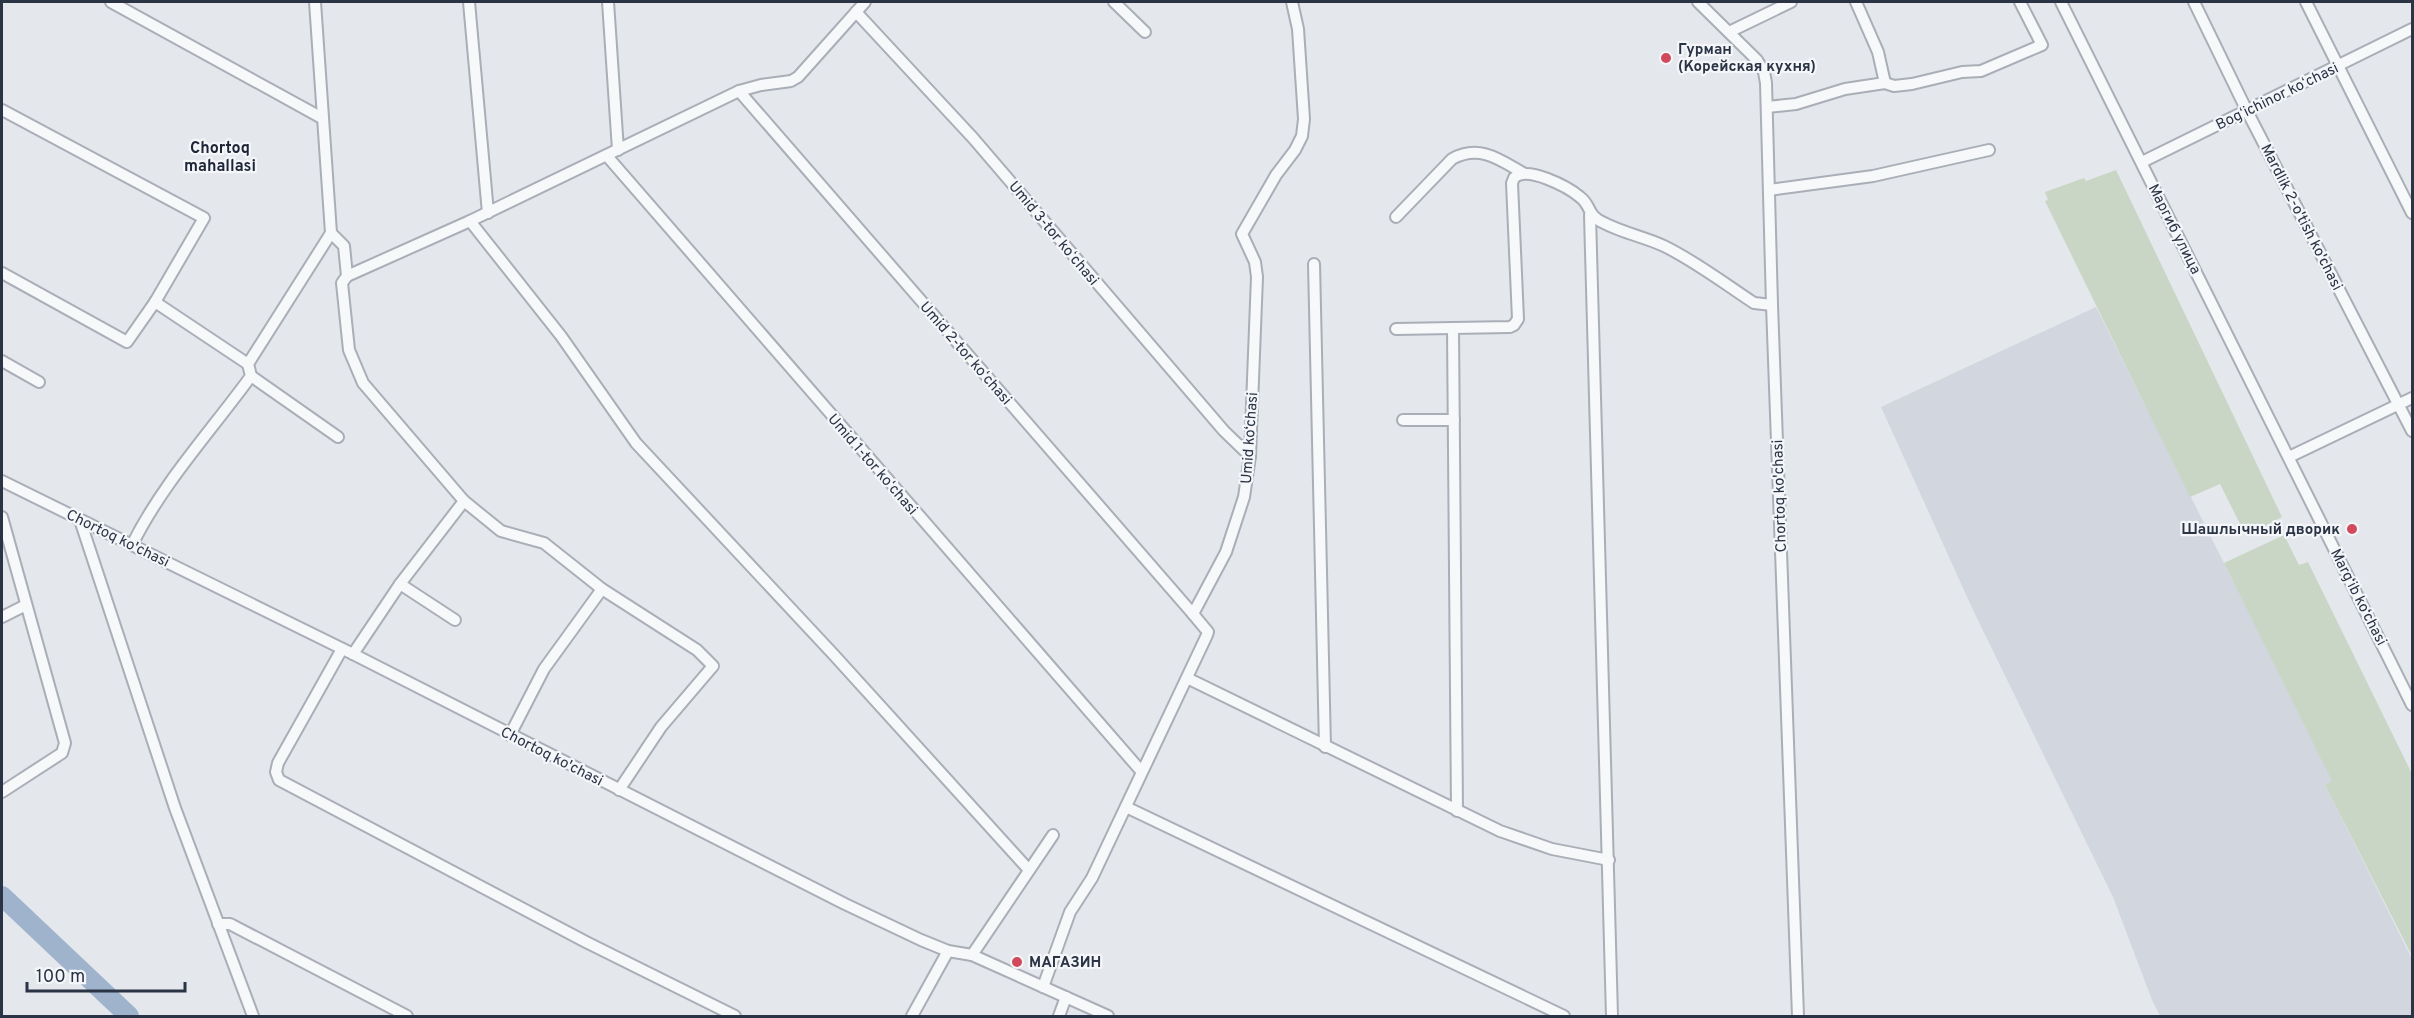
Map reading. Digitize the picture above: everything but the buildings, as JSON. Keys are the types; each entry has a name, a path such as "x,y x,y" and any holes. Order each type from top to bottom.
{"street":[{"path":"111,2 322,118"},
{"path":"248,364 331,233 315,2"},
{"path":"469,2 488,213"},
{"path":"608,2 618,150"},
{"path":"620,790 661,727 713,666 697,650 602,589 544,543 501,531 464,501 363,383 349,350 342,283 347,276 488,213 739,91 791,81 798,77 865,2"},
{"path":"1114,2 1145,32"},
{"name":"Umid ko‘chasi","path":"1193,614 1226,552 1244,497 1250,456 1257,277 1255,262 1242,234 1276,175 1295,150 1302,136 1304,119 1298,29 1292,2"},
{"name":"Chortoq ko'chasi","path":"1698,2 1761,66 1766,83 1798,1017"},
{"path":"1729,32 1791,2"},
{"path":"1856,2 1878,52 1885,83"},
{"path":"1767,107 1796,104 1845,89 1885,83 1894,86 1912,84 1962,72 1981,71 2043,45 2020,2"},
{"name":"Маргиб улица","path":"2061,2 2289,457"},
{"name":"Mardlik 2-o'tish ko'chasi","path":"2194,2 2247,111 2412,431"},
{"path":"2306,2 2412,213"},
{"name":"Umid 3-tor koʻchasi","path":"856,12 973,138 1224,431 1250,456"},
{"name":"Bogʻichinor koʻchasi","path":"2142,162 2412,29"},
{"name":"Umid 2-tor koʻchasi","path":"739,91 1193,614"},
{"path":"2,110 204,219 155,302 127,342 2,273"},
{"path":"1769,190 1873,176 1989,150"},
{"path":"1396,217 1452,159 1463,153 1486,152 1523,173 1540,176 1578,196 1585,202 1590,215 1612,1017"},
{"name":"Umid 1-tor koʻchasi","path":"607,156 1141,771"},
{"path":"1396,329 1514,326 1518,319 1512,183 1517,175 1523,173"},
{"path":"1590,215 1604,224 1665,247 1754,303 1772,305"},
{"path":"470,221 561,336 636,443 834,655 1029,870"},
{"path":"331,233 344,246 347,276"},
{"path":"1314,264 1325,747"},
{"path":"155,302 248,364 251,376 338,437"},
{"path":"1454,328 1457,811"},
{"path":"2,361 39,382"},
{"path":"132,545 143,523 251,376"},
{"path":"2289,457 2412,398"},
{"path":"1403,420 1454,420"},
{"name":"Marg‘ib ko‘chasi","path":"2289,457 2412,705"},
{"name":"Chortoq ko'chasi","path":"2,481 353,654 840,901 948,951 972,955 1108,1017"},
{"path":"353,654 400,584 464,501"},
{"path":"2,518 65,743 62,753 2,792"},
{"path":"80,520 175,808 252,1017"},
{"path":"400,584 456,620"},
{"path":"510,735 544,669 602,589"},
{"path":"2,616 26,605"},
{"path":"1043,987 1070,912 1092,878 1208,634 1193,614"},
{"path":"342,649 278,763 276,772 279,780 585,942 735,1017"},
{"path":"1187,678 1500,831 1552,849 1609,860"},
{"path":"1126,807 1564,1017"},
{"path":"972,955 1053,835"},
{"path":"218,924 230,924 407,1017"},
{"path":"912,1017 948,951"},
{"path":"1059,1017 1066,997"}],"shaded area":[{"path":"2096,307 2333,781 2325,785 2412,959 2412,1016 2160,1016 2113,897 1973,610 1881,407"}],"green space":[{"path":"2116,170 2282,517 2246,536 2220,484 2190,497 2045,201 2048,200 2045,192 2084,178 2086,181"},
{"path":"2284,535 2299,565 2308,562 2412,774 2412,956 2325,785 2332,781 2224,563"}],"waterway":[{"path":"2,896 129,1016"}],"place":[{"name":"Гурман (Корейская кухня)","path":"1666,58"},
{"name":"Шашлычный дворик","path":"2352,529"},
{"name":"МАГАЗИН","path":"1017,962"}],"district":[{"name":"Chortoq mahallasi","path":"220,156"}]}
